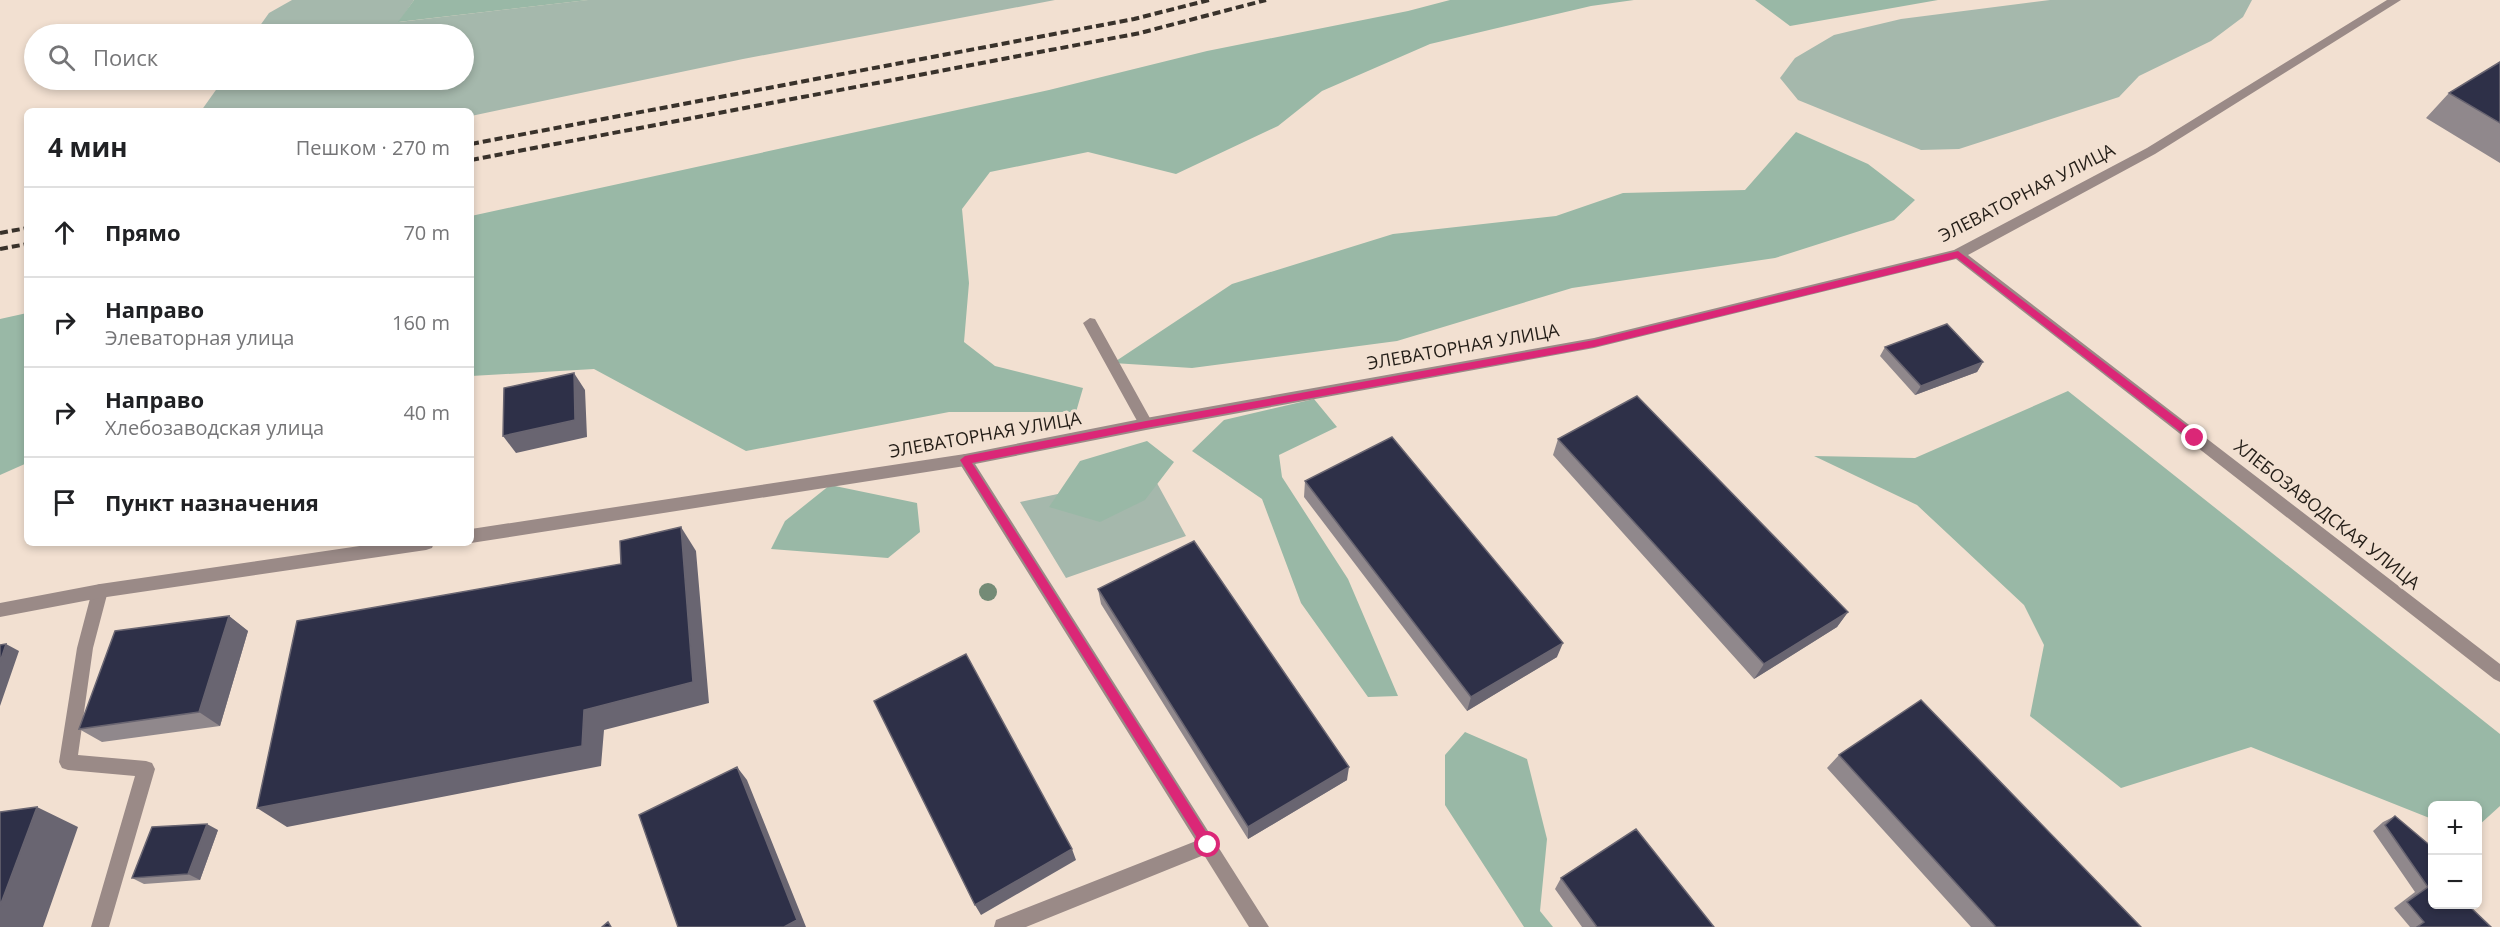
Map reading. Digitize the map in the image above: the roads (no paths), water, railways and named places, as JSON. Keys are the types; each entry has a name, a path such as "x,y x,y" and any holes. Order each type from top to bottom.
{"street":[{"name":"ЭЛЕВАТОРНАЯ УЛИЦА","path":"474,536 965,460 1146,424 1594,343 1958,254 2151,151 2395,0"},
{"name":"ХЛЕБОЗАВОДСКАЯ УЛИЦА","path":"1958,254 2500,674"},
{"path":"1090,323 1146,424"},
{"path":"965,460 1260,927"},
{"path":"0,610 100,591 406,546"},
{"path":"100,591 85,648 68,762 146,769 100,927"},
{"path":"1003,927 1208,845"}],"railway":[{"path":"474,143 1134,19 1209,0"},
{"path":"474,159 1140,33 1266,0"},
{"path":"0,233 24,229"},
{"path":"0,249 24,245"}]}
